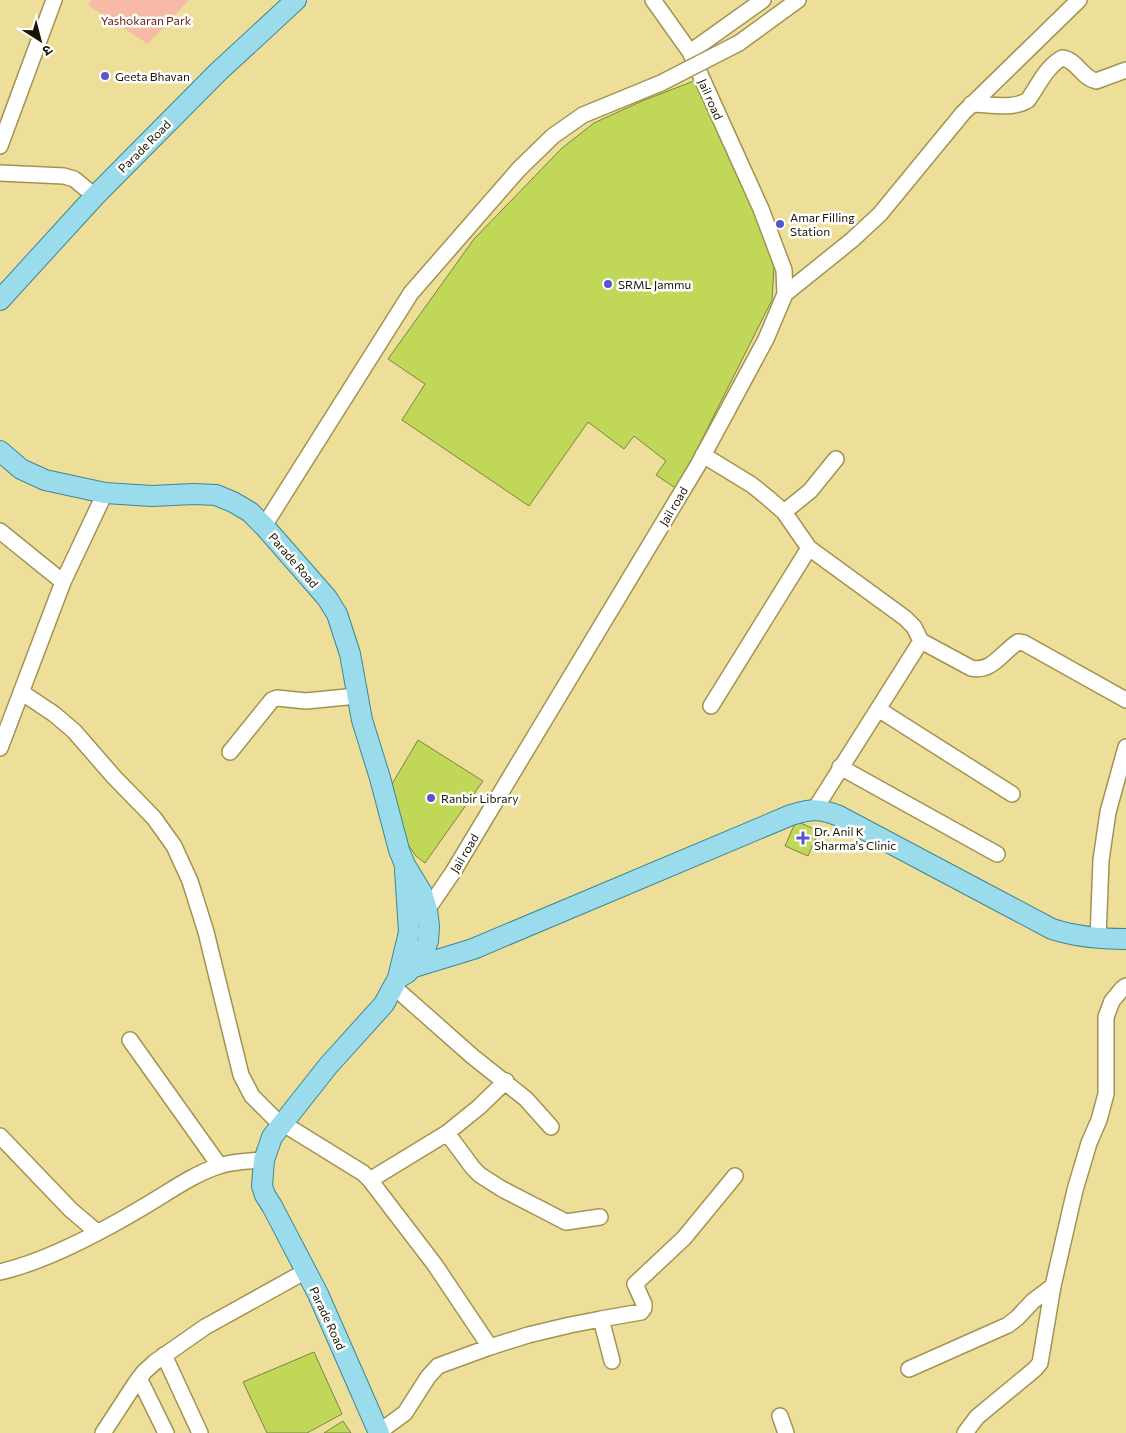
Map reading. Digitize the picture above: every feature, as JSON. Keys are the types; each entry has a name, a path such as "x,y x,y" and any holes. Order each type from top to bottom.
{"main road":[{"name":"Parade Road","path":"0,300 95,196 218,72 296,0"},
{"name":"Parade Road","path":"0,451 20,469 33,476 105,493 152,496 194,494 216,496 233,502 250,512 264,526 327,598 337,614 350,654 362,720 405,865 409,932 402,977"},
{"path":"402,977 791,815 815,809 839,816 1052,929 1098,938 1126,939"},
{"path":"405,865 422,893 428,910"},
{"name":"Parade Road","path":"379,1433 344,1351 306,1271 272,1206 264,1195 262,1186 264,1160 272,1137 328,1066 384,1004 402,977 422,956 428,941 428,910"},
{"name":"Parade Road","path":"272,1206 274,1194 273,1162 287,1120"}],"street":[{"path":"0,146 54,0"},
{"name":"Jail road","path":"409,932 428,910 453,872 703,455 766,339 785,294 784,270 761,209 690,52 652,0"},
{"path":"690,52 762,0"},
{"path":"264,526 411,293 518,169 553,136 583,115 661,83 739,43 798,0"},
{"path":"785,294 852,240 880,214 963,113 1079,0"},
{"path":"972,104 1011,105 1023,103 1028,100 1047,71 1062,58 1070,60 1088,78 1096,81 1126,70"},
{"path":"0,174 64,176 74,179 95,196"},
{"path":"703,455 752,486 784,512 809,548 905,618 914,627 921,641 971,668 979,670 988,667 1018,642 1024,643 1126,700"},
{"path":"784,512 810,491 836,459"},
{"path":"0,748 63,582 105,493"},
{"path":"0,531 63,582"},
{"path":"712,706 809,548"},
{"path":"815,809 921,641"},
{"path":"21,692 54,714 74,731 114,777 154,818 174,846 190,881 206,932 241,1075 252,1096 260,1105 287,1120 370,1180 435,1265 490,1347"},
{"path":"230,752 272,700 277,698 306,701 357,696"},
{"path":"878,709 1012,794"},
{"path":"1098,938 1101,860 1105,832 1108,812 1126,747"},
{"path":"840,768 997,854"},
{"path":"402,977 472,1056 506,1082 535,1108 551,1127"},
{"path":"965,1433 977,1418 1040,1363 1053,1286 1075,1190 1104,1105 1106,1094 1106,1017 1119,1001 1122,989 1126,986"},
{"path":"130,1040 219,1166"},
{"path":"370,1180 447,1133 479,1108 506,1082"},
{"path":"447,1133 477,1172 502,1189 566,1222 600,1217"},
{"path":"0,1136 71,1210 97,1232"},
{"path":"0,1272 36,1260 97,1232 195,1176 219,1166 264,1160"},
{"path":"379,1433 406,1413 428,1376 438,1366 490,1347 545,1331 641,1312 644,1304 634,1284 684,1238 735,1176"},
{"path":"103,1433 139,1378 164,1355 205,1327 306,1271"},
{"path":"909,1369 1008,1325 1033,1301 1053,1286"},
{"path":"601,1319 612,1361"},
{"path":"164,1355 200,1433"},
{"path":"139,1378 166,1433"},
{"path":"780,1416 786,1433"}],"green space":[{"name":"Yashokaran Park","path":"91,0 189,0 148,44 88,5"}],"building":[{"name":"SRML Jammu","path":"699,79 759,209 774,267 772,300 677,489 656,475 666,461 634,436 624,449 588,422 529,506 402,420 425,384 388,359 474,239 562,148 594,123 642,101"},
{"name":"Ranbir Library","path":"418,740 483,781 425,863 416,856 402,836 389,789"},
{"path":"796,821 819,831 808,856 785,846"},
{"path":"314,1352 342,1414 307,1433 267,1433 243,1382"},
{"path":"343,1421 351,1433 324,1433"}],"place":[{"name":"Geeta Bhavan","path":"105,76"},
{"name":"Amar Filling Station","path":"780,224"},
{"name":"SRML Jammu","path":"608,284"},
{"name":"Ranbir Library","path":"431,798"},
{"name":"Dr. Anil K Sharma's Clinic","path":"803,838"}]}
